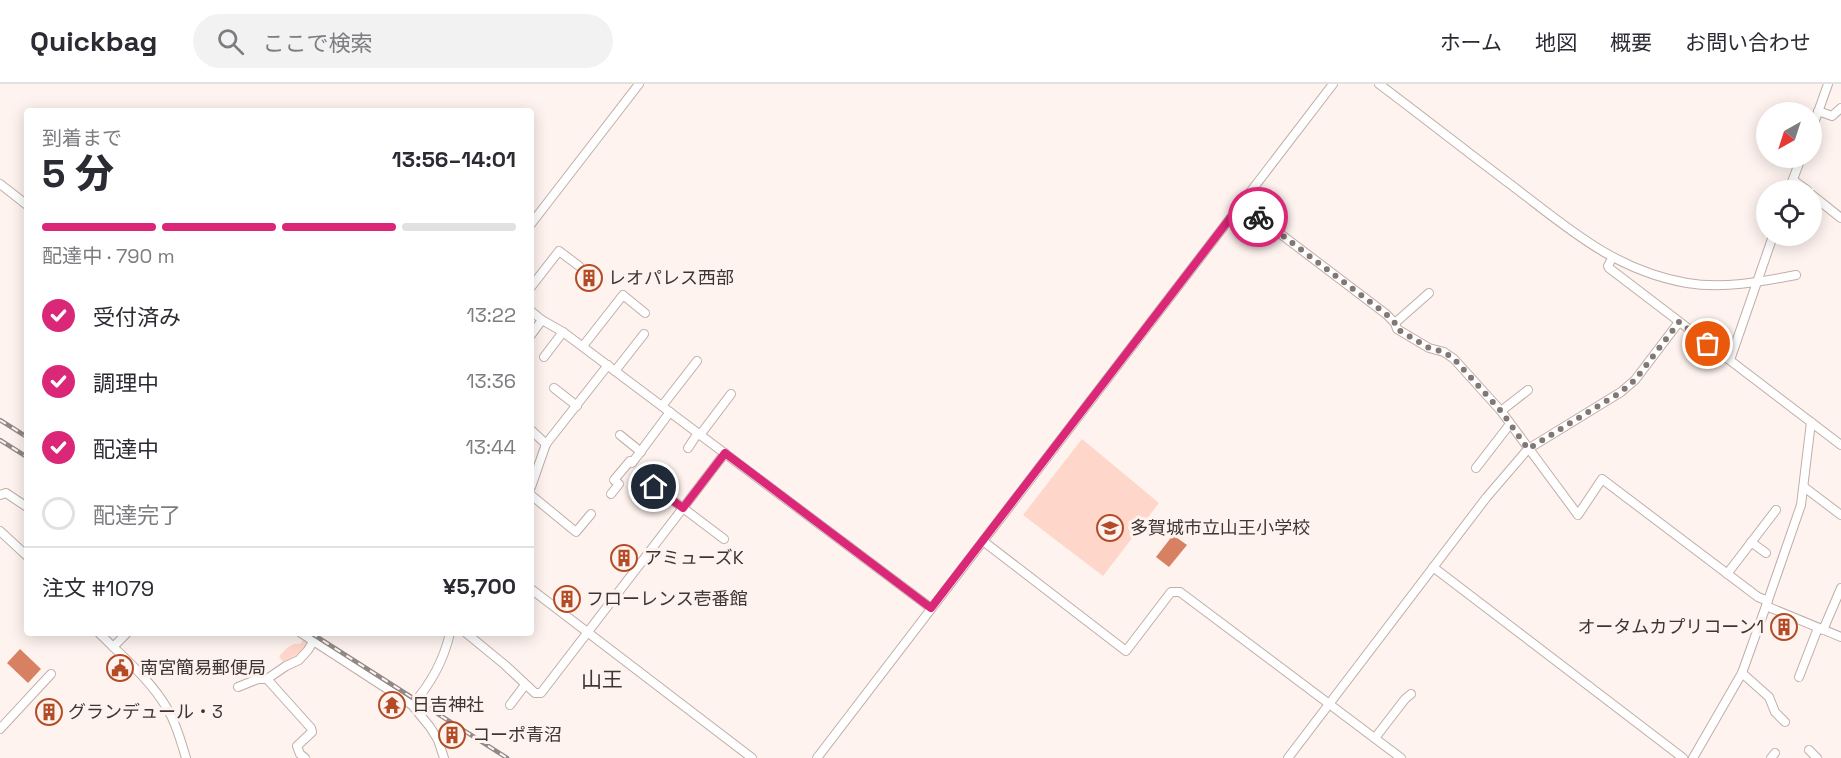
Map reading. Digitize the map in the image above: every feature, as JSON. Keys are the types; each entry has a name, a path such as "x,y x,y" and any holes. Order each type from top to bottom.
{"street":[{"path":"534,220 639,84"},
{"path":"817,758 1333,84"},
{"path":"1379,84 1589,244 1612,258 1660,277 1689,283 1716,285 1756,282 1796,275"},
{"path":"1821,102 1828,84"},
{"path":"1822,112 1832,116 1841,108"},
{"path":"1793,180 1797,168"},
{"path":"0,184 24,203"},
{"path":"1822,203 1841,218"},
{"path":"1241,204 1386,314 1395,323 1397,329 1429,348 1444,352 1454,359 1501,411 1578,515 1602,479 1767,604 1841,637"},
{"path":"1730,360 1769,246"},
{"path":"534,283 559,251 579,266"},
{"path":"1612,258 1609,268 1841,445"},
{"path":"1395,323 1429,293"},
{"path":"583,346 623,295 645,313"},
{"path":"534,313 583,346 931,608"},
{"path":"534,331 542,320"},
{"path":"1288,758 1486,498 1528,449 1628,386 1679,322"},
{"path":"544,357 563,332"},
{"path":"534,478 546,444 577,406 644,334"},
{"path":"662,406 697,362"},
{"path":"554,388 577,406"},
{"path":"1501,411 1528,390"},
{"path":"688,448 731,394"},
{"path":"611,494 619,484 614,480 630,461 632,463 670,412"},
{"path":"1693,758 1742,673 1767,604 1801,505 1811,422"},
{"path":"1476,468 1510,424"},
{"path":"534,433 546,444"},
{"path":"620,435 641,452"},
{"path":"470,636 535,693 541,693 725,453"},
{"path":"654,487 724,539"},
{"path":"1804,487 1841,515"},
{"path":"0,495 6,493 24,505"},
{"path":"534,497 576,532 591,514"},
{"path":"1727,574 1776,510"},
{"path":"0,531 24,553"},
{"path":"983,541 1126,651 1171,592 1180,592 1401,758"},
{"path":"1751,542 1766,553"},
{"path":"1433,567 1683,758"},
{"path":"1799,677 1841,588"},
{"path":"534,591 752,758"},
{"path":"102,636 148,682 168,709 177,727 186,758"},
{"path":"113,647 124,636"},
{"path":"307,636 412,705 438,740 444,758"},
{"path":"412,705 429,683 446,649 449,636"},
{"path":"238,687 258,679 267,679 285,666 299,660 314,640"},
{"path":"1742,673 1769,697 1775,712 1785,722"},
{"path":"0,729 51,674"},
{"path":"267,679 312,728 312,732 297,746 300,754 305,758"},
{"path":"510,705 525,685"},
{"path":"1376,738 1410,694"},
{"path":"1809,750 1817,758"}],"shaded area":[{"path":"1082,439 1159,503 1103,576 1023,515"},
{"path":"1173,535 1187,545 1169,567 1156,557"},
{"path":"304,639 309,641 304,648 283,662 279,656 288,647 300,644"},
{"path":"20,649 41,669 28,683 7,663"}],"railway":[{"path":"0,420 24,435"},
{"path":"0,440 24,455"},
{"path":"316,636 507,758"}],"way so far":[{"path":"1258,217 1386,314 1395,323 1397,329 1429,348 1444,352 1454,359 1501,411 1528,449 1621,392 1635,380 1679,322 1708,344"}],"place":[{"name":"レオパレス西部","path":"589,278"},
{"name":"多賀城市立山王小学校","path":"1110,528"},
{"name":"アミューズK","path":"624,558"},
{"name":"フローレンス壱番館","path":"567,599"},
{"name":"オータムカプリコーン1","path":"1784,627"},
{"name":"南宮簡易郵便局","path":"120,668"},
{"name":"日吉神社","path":"392,705"},
{"name":"グランデュール・3","path":"49,712"},
{"name":"コーポ青沼","path":"452,735"}],"district":[{"name":"山王","path":"602,680"}],"route":[{"path":"654,487 683,508 725,453 931,608 1241,204 1258,217"}]}
